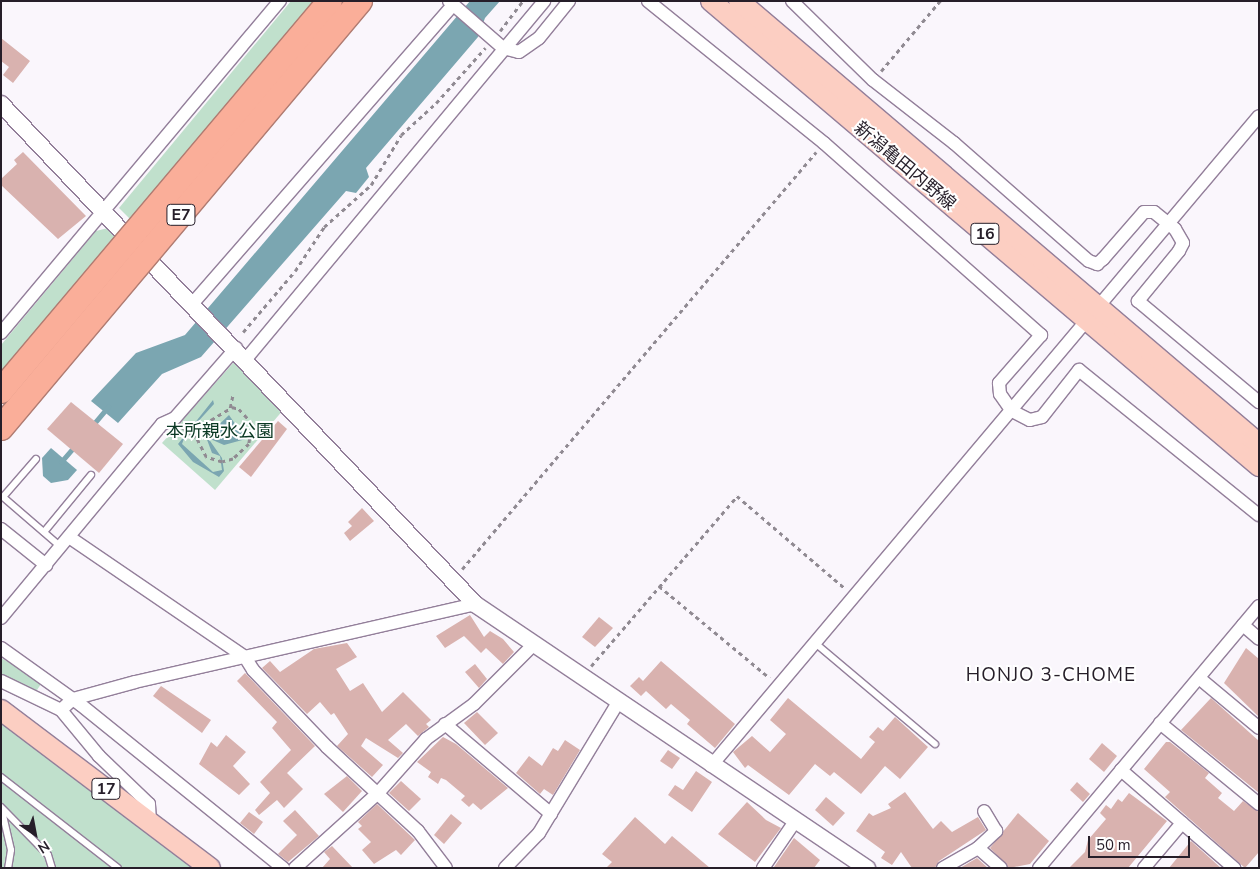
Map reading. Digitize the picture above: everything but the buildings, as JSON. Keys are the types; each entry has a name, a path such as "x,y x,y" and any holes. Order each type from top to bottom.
{"highway":[{"name":"E7","path":"1,391 330,1"},
{"name":"E7","path":"1,428 360,1"}],"main road":[{"name":"新潟亀田内野線","path":"711,1 1091,312 1259,444"},
{"name":"新潟亀田内野線","path":"739,1 1091,312 1259,466"},
{"name":"17","path":"1,710 210,868"}],"street":[{"path":"1,333 280,1"},
{"path":"1,618 162,424 175,418 241,353 544,1"},
{"path":"193,303 451,3 503,48 519,52 526,49 569,1"},
{"path":"648,1 824,144 1041,335 999,383 1000,394 1012,411 1030,420 1042,417 1079,370 1259,515"},
{"path":"792,1 873,80 954,143 1090,261 1097,264 1103,259 1144,212 1154,212 1167,225 1175,229 1183,243 1138,301 1259,402"},
{"path":"1,104 241,353 451,582 475,604 619,701 711,766 867,868"},
{"path":"711,766 1012,411 1091,312 1259,116"},
{"path":"1,529 46,565"},
{"path":"65,542 245,657 253,670 327,747 379,792 418,830 446,868"},
{"path":"61,710 73,699 475,604"},
{"path":"1038,868 1259,606"},
{"path":"1243,625 1259,639"},
{"path":"295,868 379,792 426,739 474,704 534,644"},
{"path":"1,648 73,699 283,868"},
{"path":"1199,678 1259,728"},
{"path":"1,681 61,710 99,756 149,804 150,822"},
{"path":"505,868 539,833 619,701"},
{"path":"1160,723 1259,804"},
{"path":"445,724 551,814"},
{"path":"1121,770 1234,868"},
{"path":"943,868 978,848 996,830 984,811"},
{"path":"763,868 796,820"},
{"path":"1144,868 1182,823"},
{"path":"978,848 1001,868"}],"lane":[{"path":"36,459 3,498 44,532 65,542"},
{"path":"44,532 92,475"},
{"path":"815,643 935,744"},
{"path":"1,777 118,868"},
{"path":"1,808 9,827 11,850 8,868"},
{"path":"1,808 48,855 52,868"}],"path":[{"path":"243,332 295,271 324,227 371,185 401,135 436,104 522,1"},
{"path":"873,80 940,1"},
{"path":"451,582 824,144"},
{"path":"230,408 233,394"},
{"path":"230,408 239,409 252,423 251,440 239,454 222,462 215,461 199,448 196,437 204,424 230,408"},
{"path":"175,418 186,432 196,437"},
{"path":"582,677 737,496 854,596"},
{"path":"659,586 779,686"}],"green space":[{"path":"291,1 316,1 130,219 119,208"},
{"path":"108,228 116,237 1,375 1,345 96,231"},
{"name":"本所親水公園","path":"235,361 284,409 215,490 162,443"},
{"path":"1,658 43,681 33,696 1,679"},
{"path":"1,716 199,868 1,868"}],"water":[{"path":"470,1 500,1 485,18 478,37 366,168 369,177 356,193 346,191 201,357 162,374 118,423 91,401 136,353 185,335"},
{"path":"213,400 214,404 185,436 182,444 213,472 222,470 220,456 212,453 206,437 229,415 240,431 261,435 224,445 208,438 222,458 224,471 219,477 193,462 178,444"},
{"path":"51,448 77,470 68,480 51,483 43,476 42,458"}],"waterway":[{"path":"92,426 108,407"},
{"path":"61,462 74,447"}],"district":[{"name":"HONJO 3-CHOME","path":"1051,676"}]}
